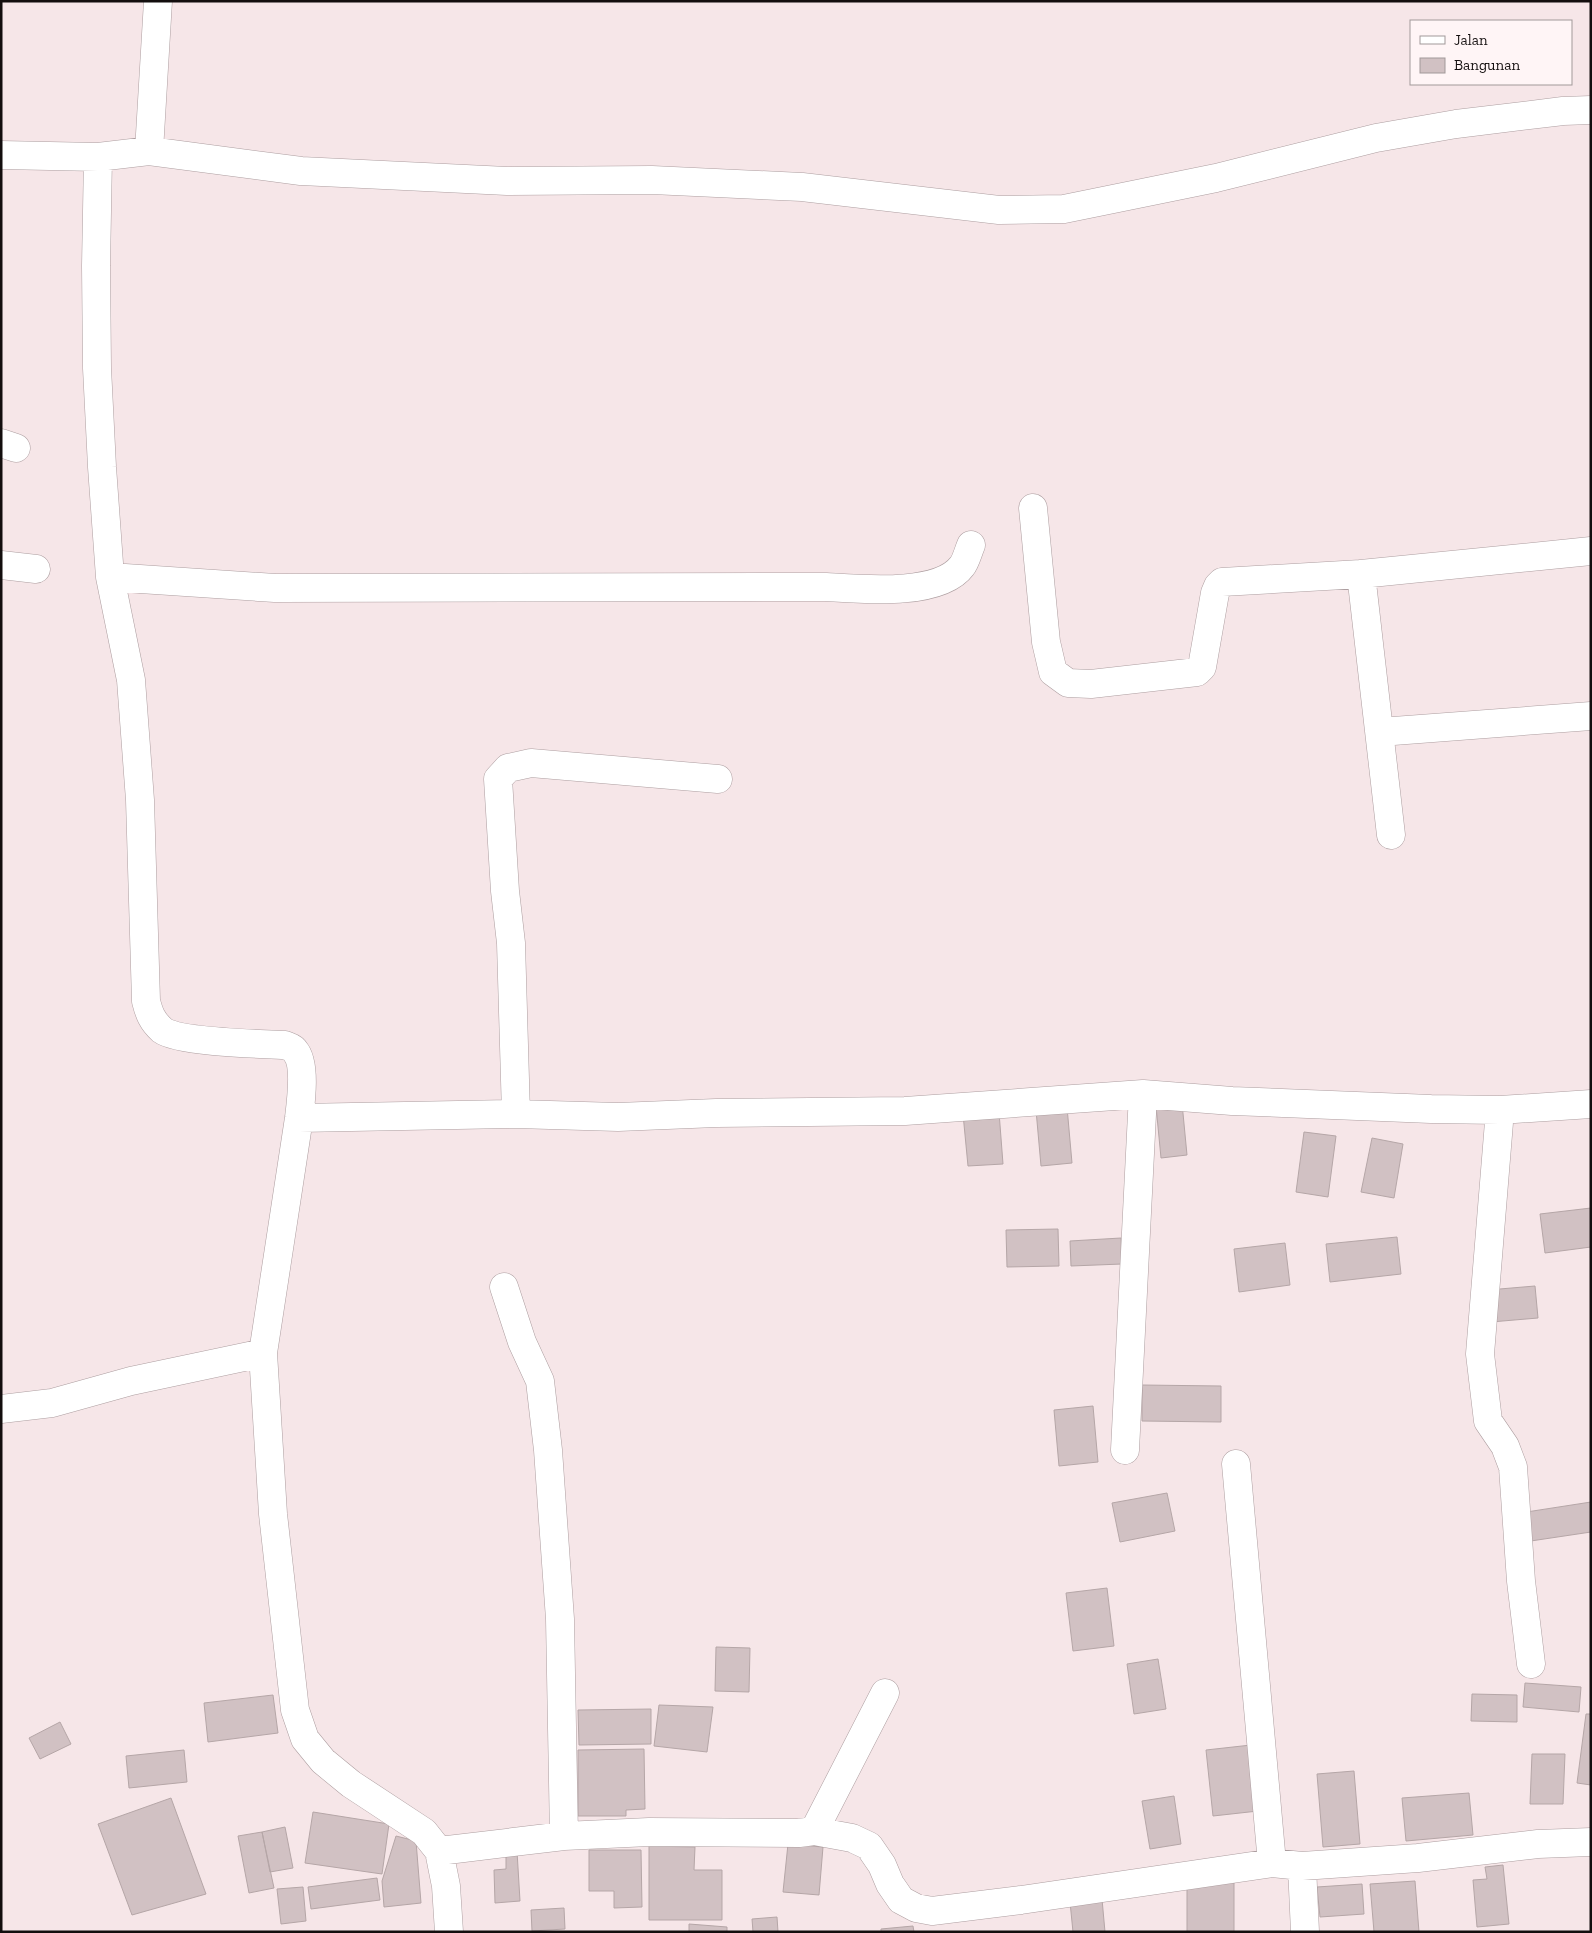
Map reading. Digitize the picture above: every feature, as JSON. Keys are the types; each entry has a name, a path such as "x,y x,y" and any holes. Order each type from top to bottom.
{"street":[{"path":"149,152 158,1"},
{"path":"1,155 98,157 149,152 302,171 508,181 652,180 802,188 1000,210 1064,209 1216,178 1376,138 1456,124 1563,111 1591,110"},
{"path":"98,157 97,368 102,467 110,577 131,680 140,800 146,992 150,1018 164,1032 190,1039 285,1045 296,1051 300,1065 301,1098 299,1118 263,1353 272,1514 295,1710 305,1739 323,1761 351,1784 424,1832 439,1851 446,1886 449,1932"},
{"path":"1032,508 1046,642 1053,672 1068,682 1091,684 1197,672 1202,667 1215,593 1222,582 1361,574 1591,551"},
{"path":"110,577 275,588 826,587 876,590 906,588 946,580 962,566 971,545"},
{"path":"1,565 36,569"},
{"path":"1361,574 1391,835"},
{"path":"1380,732 1591,716"},
{"path":"516,1114 511,943 505,891 498,779 508,768 532,763 718,779"},
{"path":"299,1118 516,1114 618,1117 716,1113 905,1111 1143,1094 1330,1105 1500,1110 1591,1104"},
{"path":"1125,1450 1143,1094"},
{"path":"1500,1110 1480,1354 1488,1421 1505,1446 1514,1467 1521,1581 1531,1664"},
{"path":"504,1287 522,1342 540,1381 548,1450 560,1619 564,1836"},
{"path":"1,1409 52,1403 131,1381 263,1353"},
{"path":"1236,1464 1272,1863"},
{"path":"814,1831 885,1693"},
{"path":"439,1851 564,1836 649,1832 800,1833 814,1831 852,1838 869,1846 901,1900 916,1908 932,1911 1272,1863 1302,1866 1418,1858 1538,1844 1591,1842"},
{"path":"1302,1866 1305,1932"}],"building":[{"path":"1182,1103 1187,1155 1161,1158 1156,1106"},
{"path":"1067,1107 1072,1163 1041,1166 1036,1110"},
{"path":"999,1112 1003,1164 968,1166 963,1114"},
{"path":"1304,1132 1336,1136 1328,1197 1296,1192"},
{"path":"1372,1138 1403,1144 1394,1198 1361,1192"},
{"path":"1591,1208 1591,1247 1545,1253 1540,1214"},
{"path":"1058,1229 1059,1266 1007,1267 1006,1230"},
{"path":"1397,1237 1401,1274 1330,1282 1326,1244"},
{"path":"1121,1238 1122,1264 1071,1266 1070,1241"},
{"path":"1285,1243 1290,1285 1239,1292 1234,1249"},
{"path":"1535,1286 1538,1318 1491,1322 1488,1290"},
{"path":"1142,1385 1221,1386 1221,1422 1142,1421"},
{"path":"1093,1406 1098,1462 1059,1466 1054,1410"},
{"path":"1167,1493 1175,1531 1120,1542 1112,1503"},
{"path":"1591,1502 1591,1532 1524,1542 1520,1513"},
{"path":"1107,1588 1114,1646 1073,1651 1066,1593"},
{"path":"716,1647 750,1648 749,1692 715,1691"},
{"path":"1158,1659 1166,1709 1134,1714 1127,1664"},
{"path":"1525,1683 1581,1687 1579,1712 1523,1707"},
{"path":"1472,1694 1517,1695 1517,1722 1471,1721"},
{"path":"273,1695 278,1733 208,1742 204,1703"},
{"path":"659,1705 713,1707 707,1752 654,1746"},
{"path":"651,1709 651,1744 579,1745 578,1710"},
{"path":"1586,1714 1591,1714 1591,1785 1577,1783"},
{"path":"60,1722 71,1744 40,1759 29,1738"},
{"path":"1251,1745 1258,1811 1213,1816 1206,1750"},
{"path":"644,1749 645,1809 626,1810 626,1816 578,1816 578,1750"},
{"path":"184,1750 187,1782 129,1788 126,1756"},
{"path":"1532,1754 1565,1754 1563,1804 1530,1804"},
{"path":"1354,1771 1360,1844 1323,1847 1317,1774"},
{"path":"1469,1793 1473,1835 1406,1841 1402,1798"},
{"path":"1174,1796 1181,1844 1150,1849 1142,1801"},
{"path":"171,1798 206,1894 132,1915 98,1824"},
{"path":"313,1812 389,1824 382,1874 305,1863"},
{"path":"285,1827 293,1868 270,1872 262,1832"},
{"path":"262,1832 274,1888 249,1893 238,1836"},
{"path":"396,1836 416,1841 421,1903 384,1907 382,1881"},
{"path":"788,1844 823,1847 819,1895 783,1892"},
{"path":"649,1846 695,1847 694,1870 722,1870 722,1920 649,1920"},
{"path":"589,1850 641,1850 642,1907 614,1908 614,1891 589,1891"},
{"path":"506,1851 517,1851 520,1901 495,1903 494,1870 506,1869"},
{"path":"1503,1865 1509,1924 1477,1927 1473,1880 1487,1879 1485,1867"},
{"path":"377,1878 380,1900 311,1909 308,1887"},
{"path":"1415,1881 1419,1932 1374,1932 1370,1884"},
{"path":"1234,1882 1234,1932 1187,1932 1187,1883"},
{"path":"1362,1884 1364,1914 1320,1917 1317,1887"},
{"path":"303,1887 306,1921 281,1924 277,1889"},
{"path":"1102,1899 1105,1932 1073,1932 1070,1902"},
{"path":"564,1908 565,1929 532,1931 531,1910"},
{"path":"777,1917 778,1932 753,1932 752,1919"},
{"path":"689,1924 727,1927 727,1932 689,1932"},
{"path":"913,1926 914,1932 881,1932 881,1929"}]}
